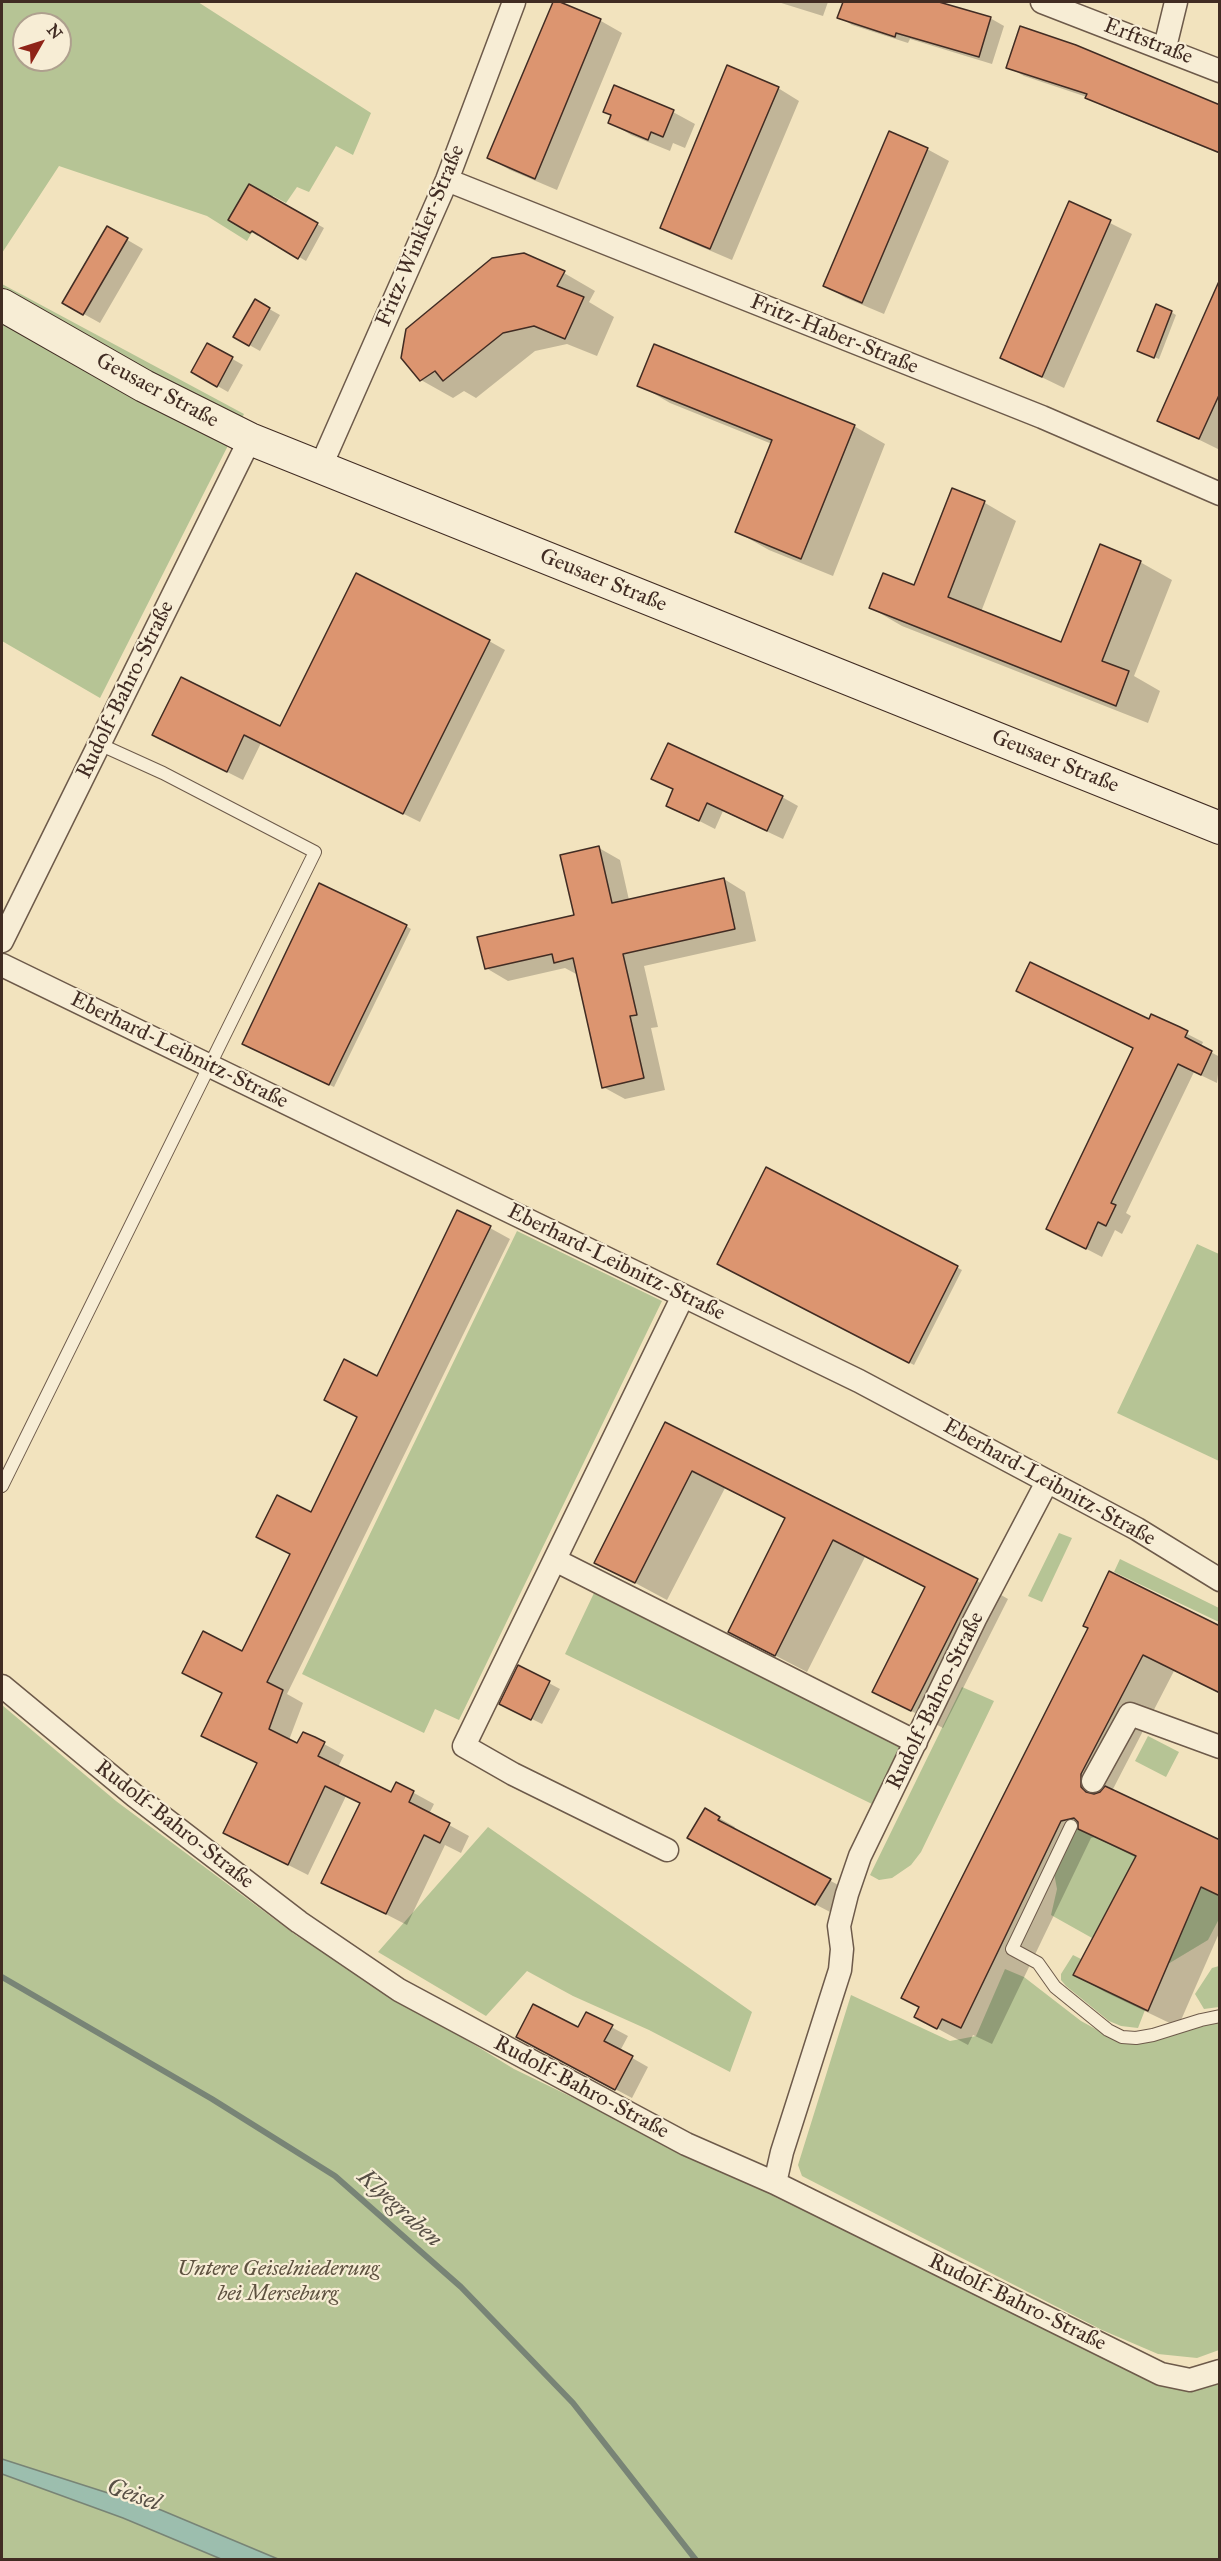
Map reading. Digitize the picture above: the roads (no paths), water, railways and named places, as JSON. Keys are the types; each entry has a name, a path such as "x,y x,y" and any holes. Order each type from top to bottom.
{"street":[{"name":"Fritz-Winkler-Straße","path":"320,468 447,180 514,2"},
{"name":"Erftstraße","path":"1042,2 1165,47 1220,71"},
{"path":"1165,47 1176,2"},
{"name":"Fritz-Haber-Straße","path":"447,180 1042,417 1220,494"},
{"name":"Geusaer Straße","path":"2,305 144,386 250,439 1220,828"},
{"name":"Rudolf-Bahro-Straße","path":"2,941 250,439"},
{"name":"Eberhard-Leibnitz-Straße","path":"2,965 859,1381 1137,1529 1220,1581"},
{"path":"667,1850 513,1774 464,1746 683,1296"},
{"name":"Rudolf-Bahro-Straße","path":"775,2183 782,2152 840,1970 842,1949 840,1926 847,1894 863,1849 975,1619 1047,1482"},
{"path":"555,1560 916,1743"},
{"name":"Rudolf-Bahro-Straße","path":"2,1686 135,1796 299,1922 399,1990 686,2144 775,2183 1161,2374 1190,2380 1220,2371"},
{"path":"1093,1780 1130,1714 1220,1747"}],"lane":[{"path":"2,1486 315,852 163,773 99,744"},
{"path":"1071,1826 1012,1948 1038,1963 1055,1987 1108,2030 1122,2037 1153,2036 1220,2016"}],"waterway":[{"name":"Klyegraben","path":"2,1977 212,2099 335,2176 461,2287 573,2403 696,2560"}],"park label":[{"name":"Untere Geiselniederung bei Merseburg","path":"278,2282"}],"water label":[{"name":"Geisel","path":"133,2496"}]}
